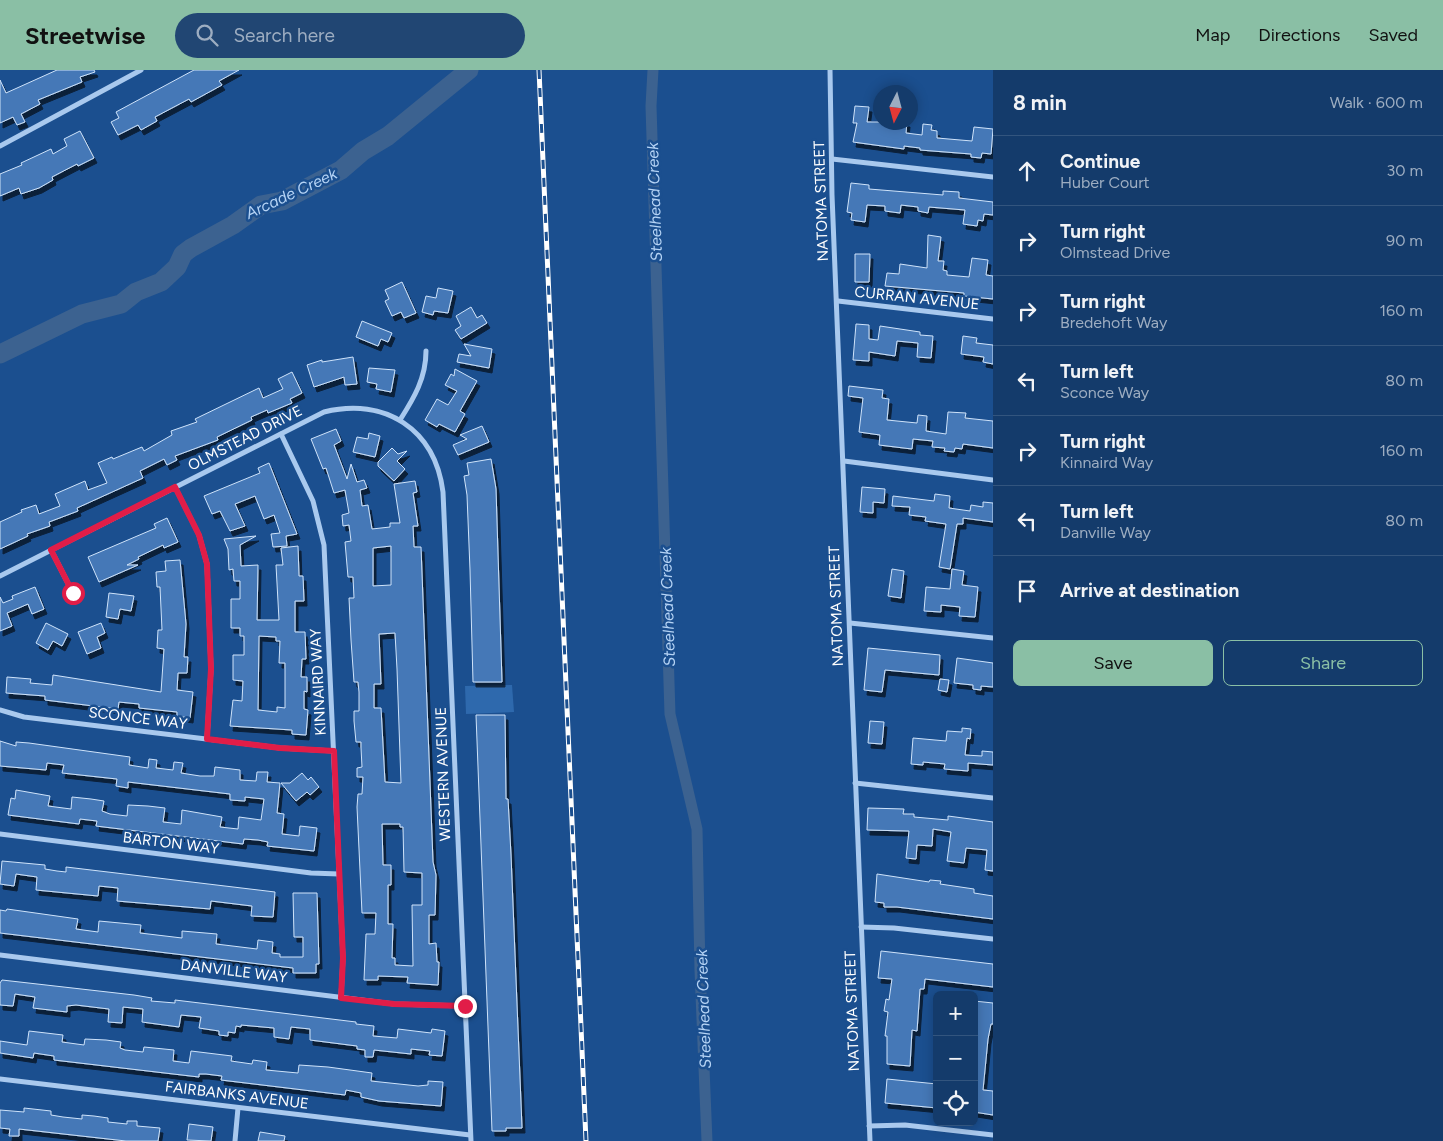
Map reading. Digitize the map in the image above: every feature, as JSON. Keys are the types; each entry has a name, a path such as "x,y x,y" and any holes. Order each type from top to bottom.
{"street":[{"path":"0,146 142,70"},
{"name":"NATOMA STREET","path":"830,70 855,783 870,1141"},
{"path":"832,159 993,177"},
{"name":"CURRAN AVENUE","path":"838,301 993,319"},
{"path":"400,420 421,384 426,351"},
{"name":"OLMSTEAD DRIVE","path":"0,576 317,415 340,409 371,409 400,420"},
{"name":"WESTERN AVENUE","path":"400,420 414,430 429,448 441,476 444,492 470,1138"},
{"name":"KINNAIRD WAY","path":"281,434 307,487 322,537 343,958 341,998"},
{"path":"844,461 993,480"},
{"path":"175,487 199,535 207,564 211,669 207,739"},
{"path":"51,550 73,593"},
{"path":"850,623 993,638"},
{"name":"SCONCE WAY","path":"0,710 24,717 289,749 334,751"},
{"path":"855,783 993,798"},
{"name":"BARTON WAY","path":"0,834 310,873 339,874"},
{"path":"861,927 894,928 993,939"},
{"name":"DANVILLE WAY","path":"0,955 341,998 412,1005 465,1006"},
{"name":"FAIRBANKS AVENUE","path":"0,1079 470,1138"},
{"path":"235,1141 238,1108"},
{"path":"869,1126 911,1126 993,1135"}],"shaded area":[{"path":"512,685 514,712 466,714 465,686"}],"building":[{"path":"57,70 94,70 95,72 80,77 82,82 38,100 40,104 21,114 25,122 17,125 13,117 0,123 0,80 6,93"},
{"path":"194,70 239,70 219,81 222,85 191,102 189,99 155,117 157,121 141,130 138,125 118,135 111,122 119,118 116,112"},
{"path":"855,106 869,107 867,122 873,122 873,130 906,130 906,133 922,135 923,124 932,125 931,130 937,131 937,138 972,141 974,127 993,129 991,154 982,153 981,158 971,157 971,154 920,150 920,148 904,146 904,149 853,142 857,123 853,123"},
{"path":"80,131 94,158 78,166 77,164 52,177 53,180 39,188 21,194 19,188 0,196 0,174 22,165 21,163 51,149 53,154 67,146 64,139"},
{"path":"851,183 869,185 869,189 943,195 943,191 959,192 959,198 993,202 993,215 984,214 983,221 978,220 977,226 963,224 965,210 929,207 928,213 918,211 918,207 901,205 900,213 885,211 885,206 867,205 865,222 851,220 852,213 847,212"},
{"path":"928,235 941,237 938,261 944,261 943,270 947,271 947,275 969,277 972,258 988,260 986,275 993,276 993,299 964,296 964,293 885,286 887,273 899,274 900,264 927,268"},
{"path":"855,254 870,254 869,282 855,282"},
{"path":"402,282 416,313 404,318 401,312 392,316 385,301 389,299 385,290"},
{"path":"438,288 453,291 448,313 434,311 433,315 422,312 426,296 436,298"},
{"path":"471,307 477,318 482,315 487,323 461,339 455,330 461,326 456,316"},
{"path":"362,321 392,333 388,342 381,339 378,346 356,337"},
{"path":"856,324 869,325 869,339 878,340 880,326 920,332 920,335 933,336 931,358 917,357 918,343 897,341 895,356 869,352 869,361 853,360"},
{"path":"963,336 977,338 976,343 993,345 993,364 983,362 984,357 961,354"},
{"path":"464,344 492,349 489,368 457,362 459,354 471,356"},
{"path":"353,357 357,384 345,385 344,377 314,387 307,365 322,360 322,362"},
{"path":"369,368 395,370 391,392 376,389 377,384 367,382"},
{"path":"455,369 477,381 460,411 465,414 455,432 439,424 437,427 425,420 437,399 448,405 457,391 445,385 451,374 454,376"},
{"path":"292,372 302,393 290,399 292,403 268,413 267,410 251,417 252,420 217,437 218,440 175,456 177,460 167,465 164,459 140,471 143,478 77,508 78,511 49,522 50,526 27,534 28,536 0,549 0,522 22,512 21,510 36,505 39,514 60,506 55,494 85,481 88,490 107,483 98,463 142,447 144,451 172,435 171,431 197,422 195,419 259,388 263,398 283,389 278,379"},
{"path":"849,386 883,390 882,398 889,399 887,420 917,423 918,415 927,416 926,431 946,434 948,412 966,413 965,418 993,421 993,448 963,444 962,449 955,448 954,452 944,451 945,448 932,447 933,441 913,439 912,449 879,445 880,435 859,432 863,398 848,396"},
{"path":"482,426 489,442 458,455 453,445 467,439 460,435"},
{"path":"336,429 341,441 334,445 347,479 351,464 357,482 364,480 367,488 360,490 362,506 368,505 372,529 390,527 390,523 400,523 394,484 415,481 417,492 413,493 418,526 413,526 414,547 421,547 433,862 436,875 435,915 429,915 429,944 436,943 437,962 439,962 438,985 407,983 408,977 378,976 378,980 364,980 366,934 375,934 376,913 362,913 357,807 358,794 362,794 363,777 357,777 357,768 362,767 361,742 356,742 354,721 354,711 359,711 359,692 358,682 354,682 351,640 349,598 354,598 353,577 348,577 345,542 351,541 349,525 343,526 342,515 349,513 345,490 334,493 326,468 323,469 311,439","holes":["391,546 391,585 373,586 373,548","395,633 401,783 385,782 381,708 374,708 374,684 381,684 379,634","382,824 400,824 400,827 403,827 404,872 422,873 422,905 412,905 413,966 395,965 395,958 392,958 393,924 388,924 388,885 391,885 391,865 383,865"]},
{"path":"369,433 380,436 375,457 353,452 357,437 368,439"},
{"path":"392,448 398,454 407,451 397,461 405,469 394,481 378,466 378,462"},
{"path":"491,459 496,489 502,682 473,682 467,495 464,476 469,475 467,463"},
{"path":"269,463 297,534 286,536 287,546 273,547 271,534 280,533 274,515 264,519 255,496 235,504 245,526 230,531 220,511 212,514 204,496 260,473 258,468"},
{"path":"862,487 885,489 884,503 873,502 873,513 860,512"},
{"path":"935,494 950,496 949,508 970,511 971,505 983,507 983,502 993,503 993,522 963,518 963,524 957,524 950,569 939,567 946,524 925,521 926,517 909,515 910,507 892,506 893,496 934,501"},
{"path":"167,518 178,542 164,548 163,545 138,557 139,559 127,565 138,565 99,582 88,557 156,528 154,524"},
{"path":"256,536 240,545 241,566 258,565 257,620 279,620 276,565 283,565 281,548 298,546 299,576 303,576 304,601 295,601 295,632 305,632 306,659 302,659 301,677 307,677 307,692 304,691 304,709 308,710 306,735 292,734 292,730 230,726 233,700 242,701 243,681 233,680 233,655 244,655 244,636 240,636 240,628 231,628 231,599 240,599 240,581 234,581 233,569 229,570 228,549 224,539","holes":["259,636 276,637 276,641 280,641 279,663 285,663 285,708 277,707 277,712 258,710"]},
{"path":"180,560 186,624 184,657 188,657 187,673 178,673 177,690 193,692 190,718 177,716 177,712 139,708 139,704 119,702 118,709 45,700 45,696 6,693 7,677 31,679 30,683 52,685 53,675 161,692 164,649 157,648 158,630 162,630 160,587 157,587 156,572 166,571 165,561"},
{"path":"892,569 904,571 901,598 888,596"},
{"path":"952,569 964,571 962,585 978,587 975,617 959,616 960,607 941,605 941,612 924,611 926,587 950,589"},
{"path":"35,587 44,609 32,614 28,604 7,613 12,626 0,631 0,597 3,603 13,599 12,596"},
{"path":"109,593 134,596 131,611 120,609 118,619 106,617"},
{"path":"46,623 68,634 62,646 53,641 48,650 36,643"},
{"path":"101,623 105,633 97,637 101,648 87,654 78,632"},
{"path":"868,648 940,655 939,675 885,670 882,692 864,690"},
{"path":"957,658 993,663 993,687 981,686 981,690 973,689 973,685 954,683"},
{"path":"940,679 949,680 947,692 938,690"},
{"path":"476,715 505,715 506,799 508,799 511,855 522,1128 506,1128 506,1131 492,1131"},
{"path":"870,721 884,722 882,744 868,743"},
{"path":"962,728 971,729 970,739 967,738 965,755 982,756 982,751 993,752 993,765 968,763 968,771 944,769 945,764 923,762 923,765 911,764 913,738 946,741 947,731 962,732"},
{"path":"0,741 16,746 16,742 29,743 130,757 129,765 148,768 149,759 157,760 156,768 173,770 174,762 183,763 181,773 200,776 214,776 215,767 240,770 240,780 256,781 257,772 268,772 267,782 280,783 277,813 284,814 282,834 299,836 300,826 317,828 314,851 267,846 268,842 258,840 244,839 243,844 96,826 97,821 80,819 79,824 8,815 11,798 15,799 16,790 50,796 48,806 71,809 72,797 104,801 102,811 110,814 127,816 128,805 165,808 163,822 181,824 182,810 222,817 220,827 238,829 239,817 261,820 264,799 245,797 245,801 230,800 230,794 128,782 128,788 116,786 117,779 62,773 64,765 47,763 46,770 0,766"},
{"path":"302,773 308,780 311,777 319,787 310,795 307,792 296,801 281,783 290,783"},
{"path":"868,808 904,809 903,814 914,814 914,817 948,820 948,816 993,822 993,871 985,870 987,850 966,848 964,863 947,861 951,832 933,829 932,846 917,845 916,859 906,858 909,831 867,830"},
{"path":"2,861 45,865 45,869 57,871 66,872 66,867 275,892 273,917 251,916 252,906 211,901 210,909 117,901 118,888 99,886 98,896 36,890 37,877 16,874 14,886 0,884"},
{"path":"877,874 929,882 930,880 941,881 940,884 974,889 974,893 993,896 993,919 884,907 884,903 875,902"},
{"path":"293,893 317,893 319,964 316,964 316,973 293,973 293,968 0,933 0,910 6,911 7,909 78,919 76,929 98,932 99,921 141,925 140,933 182,938 182,931 217,934 216,944 257,949 258,940 273,942 272,953 280,954 280,957 303,957 303,937 294,937"},
{"path":"881,951 993,964 993,987 925,979 924,989 920,989 917,1031 912,1030 910,1066 887,1064 887,1036 885,1036 888,1012 884,1011 886,999 889,1000 892,979 878,978"},
{"path":"2,980 134,995 152,998 151,1001 175,1003 175,1000 356,1022 356,1024 374,1026 373,1036 397,1038 398,1029 431,1033 432,1029 445,1031 442,1056 429,1055 430,1051 411,1049 411,1054 374,1050 373,1057 365,1057 365,1050 357,1049 357,1046 310,1040 310,1029 291,1027 289,1039 274,1037 274,1028 241,1025 241,1027 236,1026 235,1033 228,1032 228,1036 219,1035 219,1031 199,1028 201,1017 181,1015 179,1027 142,1022 143,1009 123,1007 122,1023 108,1022 109,1009 76,1005 67,1006 67,1012 33,1008 35,997 15,994 13,1006 0,1005 0,983"},
{"path":"978,1001 993,1003 993,1024 991,1024 988,1039 983,1090 993,1091 993,1115 978,1113"},
{"path":"29,1031 63,1035 62,1042 84,1045 85,1039 106,1040 121,1042 120,1048 125,1050 143,1052 144,1047 174,1050 173,1061 189,1063 191,1051 232,1056 231,1061 252,1064 253,1060 267,1062 266,1070 298,1073 299,1065 372,1073 371,1081 418,1086 428,1085 428,1081 443,1082 441,1106 379,1101 361,1097 361,1093 346,1090 345,1095 221,1080 222,1076 206,1074 199,1074 199,1077 54,1060 54,1056 34,1053 33,1058 0,1053 0,1041 27,1045"},
{"path":"887,1079 933,1084 933,1108 885,1103"},
{"path":"24,1108 51,1111 51,1115 63,1117 82,1119 82,1115 94,1116 108,1118 108,1122 127,1124 127,1121 137,1121 137,1126 160,1128 158,1141 126,1141 19,1129 19,1136 9,1136 10,1129 0,1128 0,1110 24,1112"},
{"path":"189,1124 213,1127 211,1141 187,1140"},
{"path":"260,1132 285,1136 284,1141 258,1141"}],"waterway":[{"name":"Arcade Creek","path":"0,354 82,314 121,304 136,292 161,282 177,267 183,254 191,248 233,225 261,205 282,201 341,170 363,151 388,136 469,70"},
{"name":"Steelhead Creek","path":"653,70 651,106 670,714 697,829 700,970 707,1141"}],"railway":[{"path":"539,70 586,1141"}],"route":[{"path":"73,593 51,550 175,487 202,542 207,564 211,669 211,699 207,739 280,748 334,751 343,958 341,998 394,1004 465,1006"}]}
